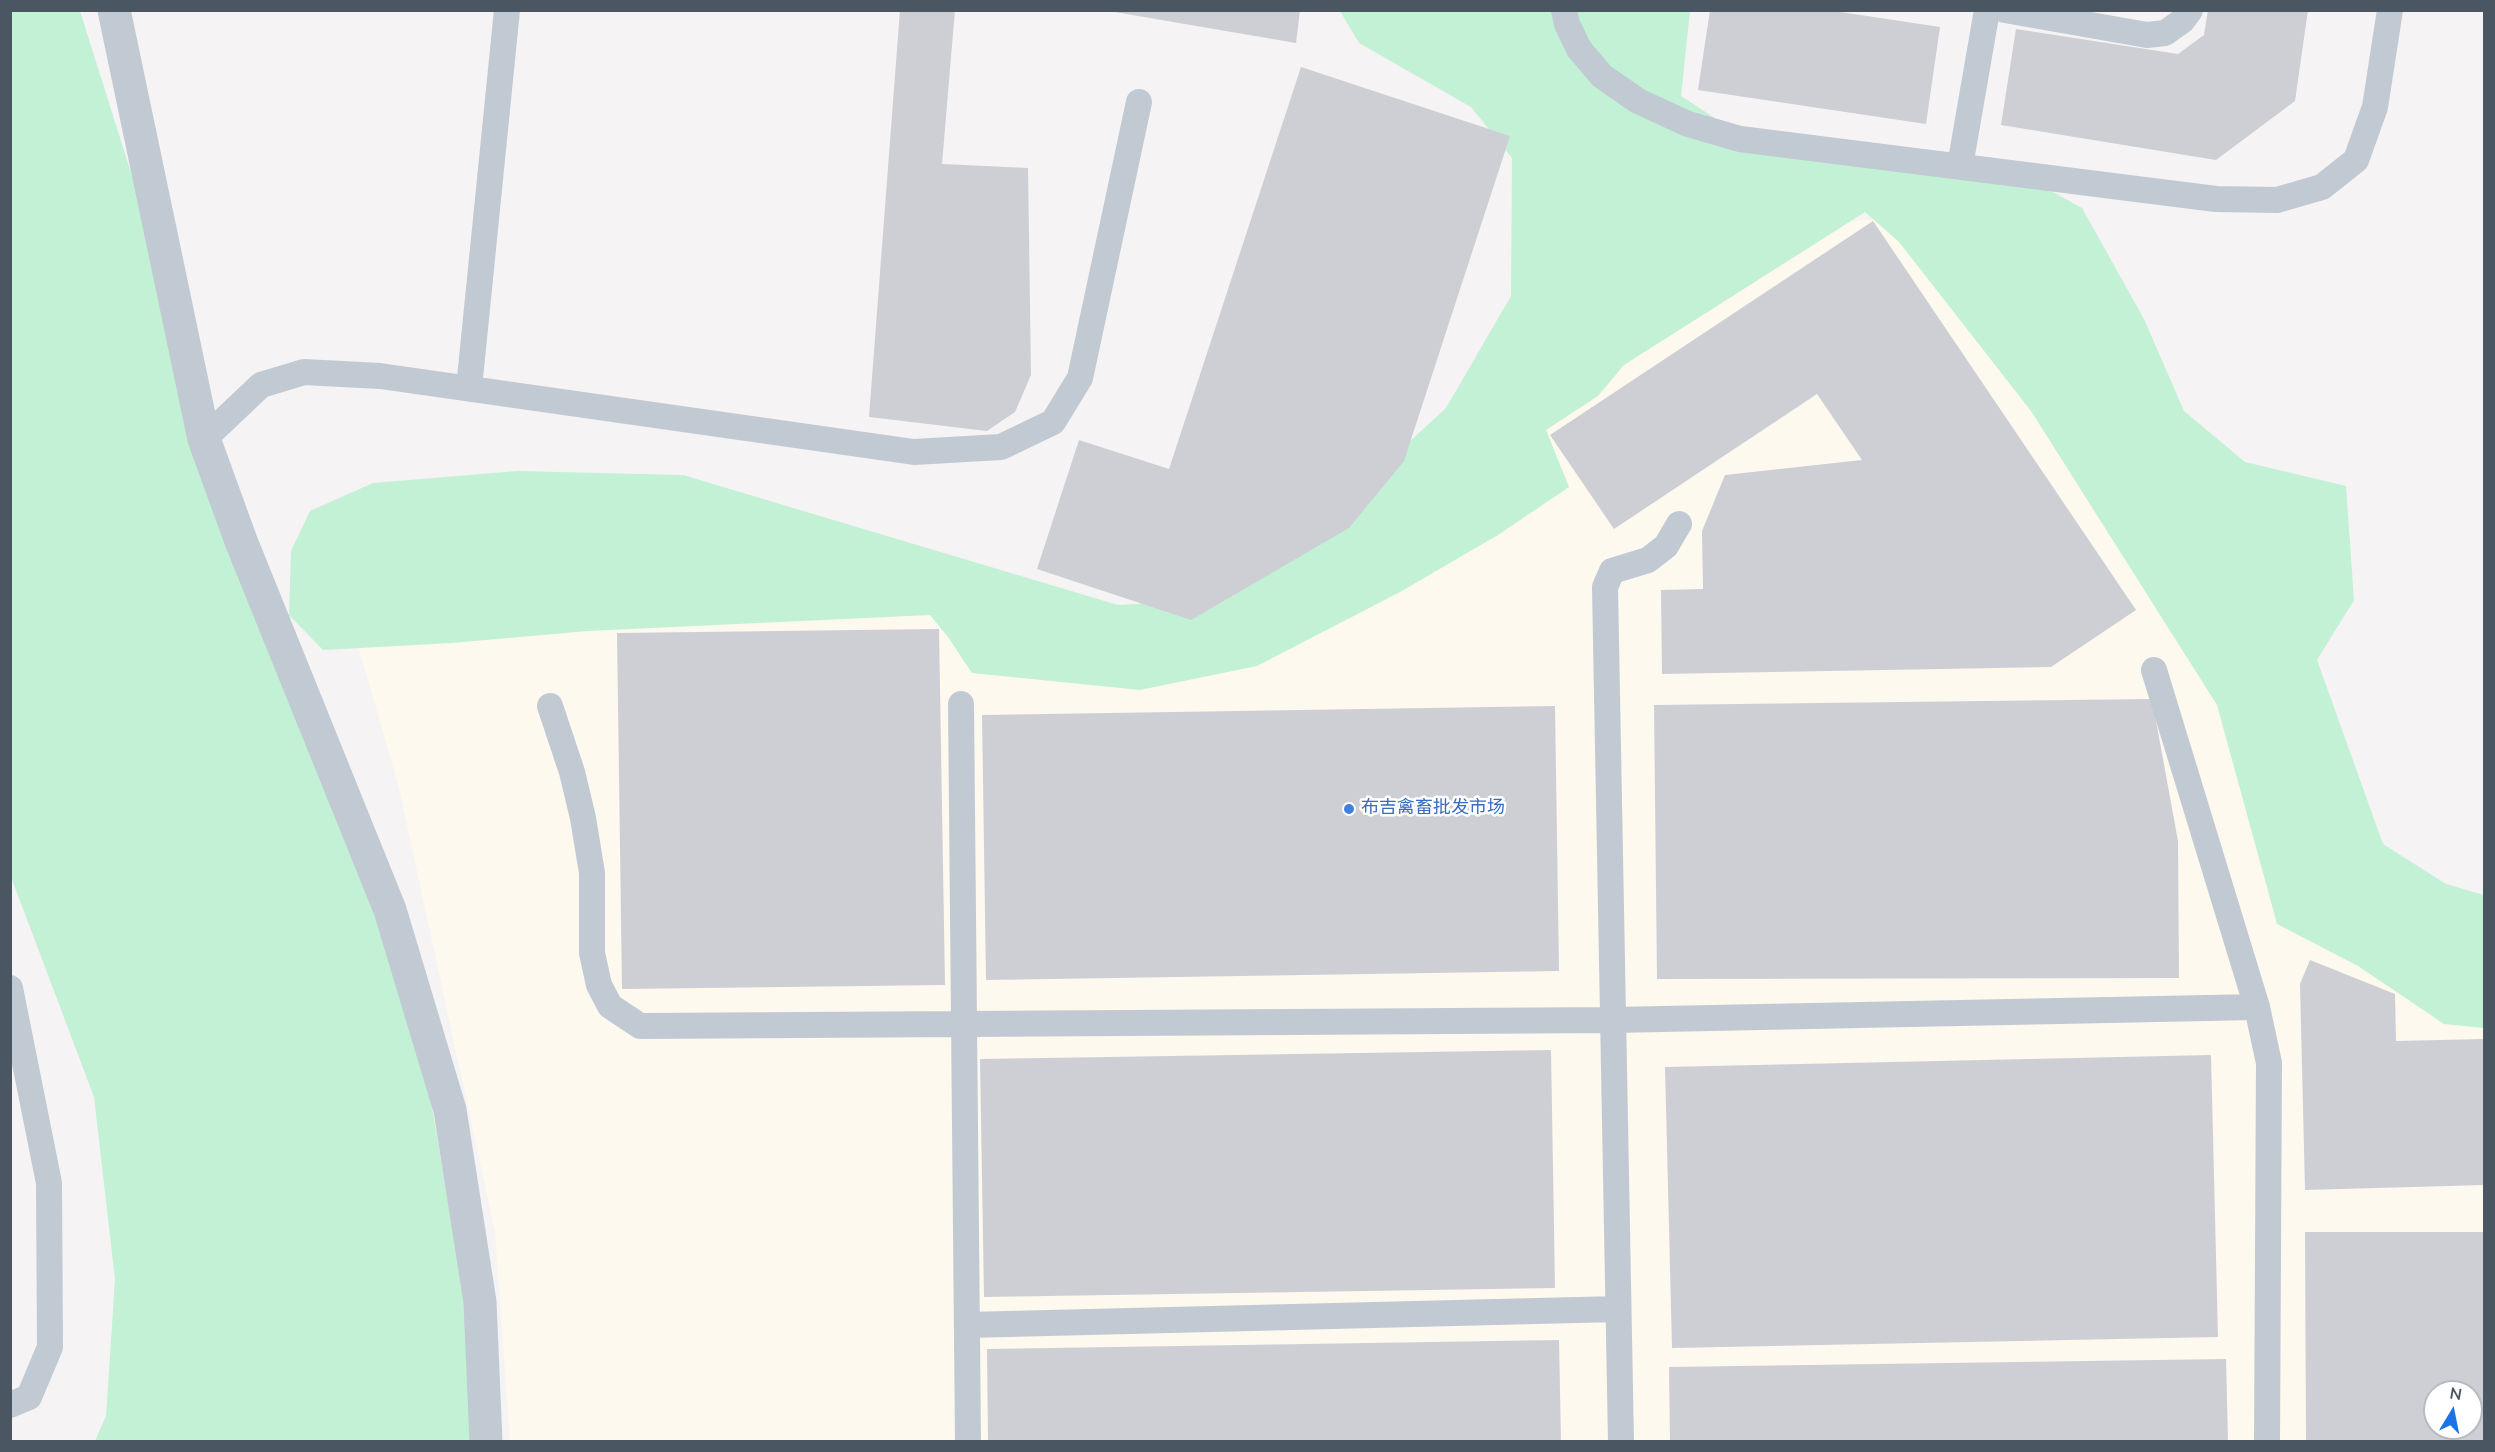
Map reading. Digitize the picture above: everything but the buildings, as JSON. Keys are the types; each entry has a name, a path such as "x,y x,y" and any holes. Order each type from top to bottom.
{"street":[{"path":"114,10 204,439 241,541 390,910 450,1110 480,1302 486,1442"}],"lane":[{"path":"469,388 507,10"},
{"path":"1564,10 1567,24 1579,49 1602,76 1638,101 1688,124 1740,140 2216,199 2277,200 2322,187 2356,160 2374,107 2390,10"},
{"path":"1960,166 1987,10"},
{"path":"2005,10 2146,35 2165,33 2182,21 2190,10"},
{"path":"204,439 261,385 304,372 380,376 914,452 1001,447 1053,422 1080,378 1139,102"},
{"path":"1621,1442 1605,587 1612,571 1648,560 1666,546 1679,524"},
{"path":"2154,670 2257,1007 2269,1063 2266,1442"},
{"path":"961,704 968,1442"},
{"path":"550,706 572,772 583,818 592,873 592,953 599,985 610,1006 640,1026 1613,1020 2257,1007"},
{"path":"10,988 49,1183 50,1347 29,1397 10,1405"},
{"path":"967,1325 1618,1309"}],"shaded area":[{"name":"布吉禽畜批发市场","path":"1935,216 2298,835 2484,934 2484,1441 510,1441 495,1232 398,784 346,604 749,584 1179,631 1675,231"}],"green space":[{"path":"11,11 80,11 332,810 391,955 432,1107 489,1441 95,1441 106,1416 115,1279 94,1097 11,877"},
{"path":"1340,11 1690,11 1681,96 1724,124 2002,164 2082,208 2144,319 2184,411 2245,462 2346,486 2354,600 2317,660 2383,844 2446,884 2484,895 2484,1028 2444,1024 2358,966 2277,924 2217,705 2031,411 1899,242 1865,212 1624,365 1598,396 1546,430 1569,487 1498,535 1400,592 1257,666 1140,690 972,673 930,615 588,631 452,643 323,650 289,615 291,551 310,511 373,483 517,471 683,475 1118,605 1208,600 1331,514 1446,408 1511,296 1512,158 1471,107 1359,43"}],"place":[{"name":"布吉禽畜批发市场","path":"1349,809"}]}
